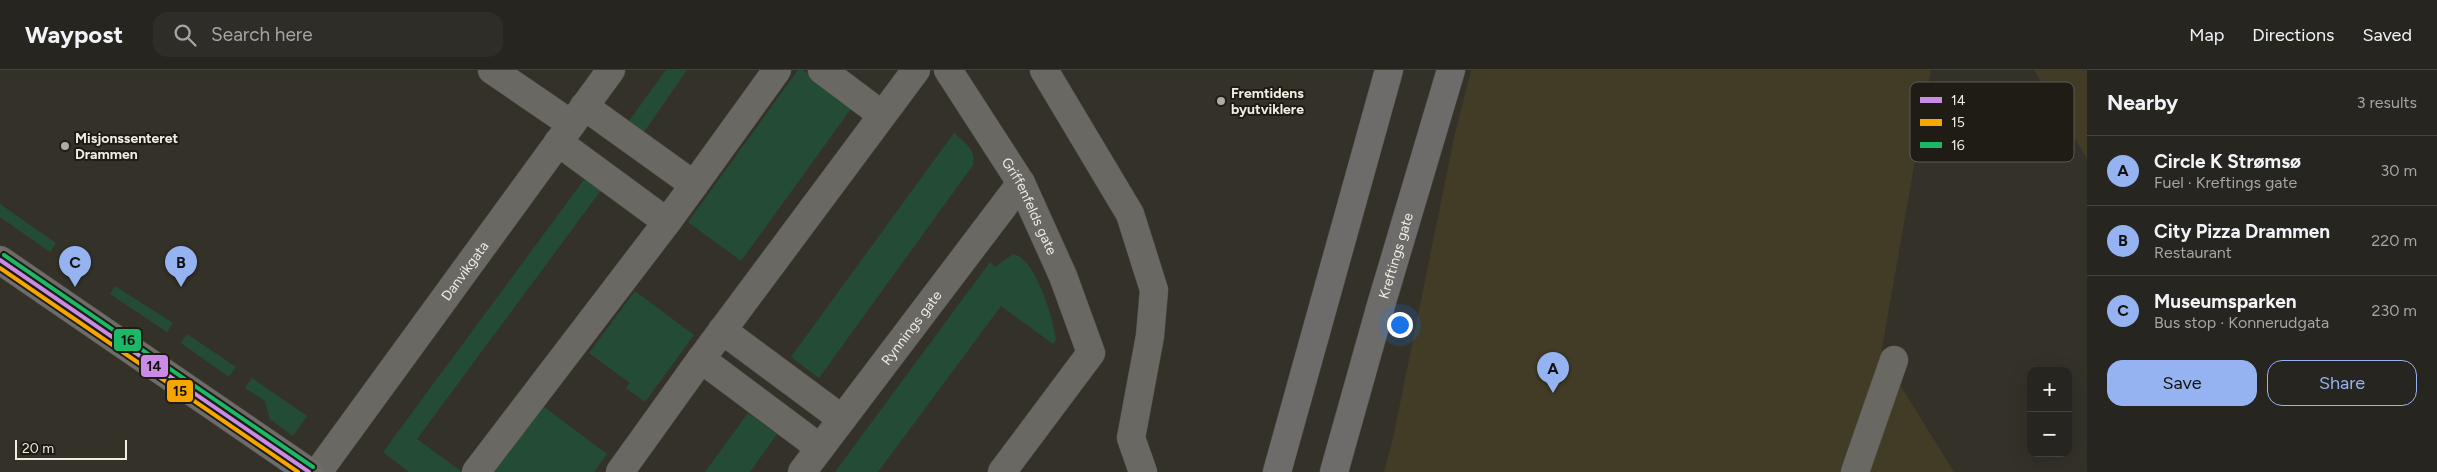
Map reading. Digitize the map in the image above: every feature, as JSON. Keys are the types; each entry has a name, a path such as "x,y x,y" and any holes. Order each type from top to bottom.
{"main road":[{"path":"1277,472 1389,70"},
{"name":"Kreftings gate","path":"1334,472 1381,304 1451,70"},
{"path":"0,260 304,470"}],"street":[{"path":"492,70 571,124 694,185"},
{"name":"Danvikgata","path":"304,470 611,70"},
{"path":"476,472 667,222 777,70"},
{"path":"822,70 882,115"},
{"path":"620,472 722,330 916,70"},
{"name":"Griffenfelds gate","path":"948,70 1022,183 1063,276 1090,353 1002,472"},
{"path":"1044,70 1130,214 1154,290 1150,336 1131,438 1143,472"},
{"path":"571,124 667,222"},
{"name":"Rynnings gate","path":"802,472 1022,183"},
{"path":"722,330 842,419"},
{"path":"701,359 820,448"},
{"path":"1855,472 1894,360"}],"shaded area":[{"path":"1471,70 1931,70 1929,82 1910,82 1910,162 1915,162 1881,354 1954,472 1384,472 1393,438 1454,138"},
{"path":"2034,70 2087,70 2087,159 2074,137 2074,82 2041,82"}],"green space":[{"path":"666,70 687,70 644,132 629,121"},
{"path":"798,70 803,70 853,106 741,261 688,222"},
{"path":"954,133 971,150 973,165 819,378 791,357"},
{"path":"586,177 602,189 417,439 462,472 409,472 383,452"},
{"path":"0,204 56,243 50,252 0,217"},
{"path":"1013,254 1021,258 1029,266 1036,277 1054,330 1056,340 1053,344 1001,306 878,472 835,472 990,262 995,267"},
{"path":"115,286 173,323 167,332 110,294"},
{"path":"635,291 694,335 645,402 626,388 630,383 589,353"},
{"path":"187,334 236,367 229,377 181,343"},
{"path":"252,378 307,416 293,436 270,419 265,401 245,388"},
{"path":"543,406 607,454 594,472 493,472"},
{"path":"748,413 777,434 750,472 705,472"}],"transit line":[{"name":"16","path":"4,255 313,467"},
{"name":"14","path":"0,260 309,472"},
{"name":"15","path":"0,268 298,472"}],"place":[{"name":"Fremtidens byutviklere","path":"1221,101"},
{"name":"Misjonssenteret Drammen","path":"65,146"},
{"name":"Museumsparken","path":"75,287"},
{"name":"City Pizza Drammen","path":"181,287"},
{"name":"Circle K Strømsø","path":"1553,393"}]}
